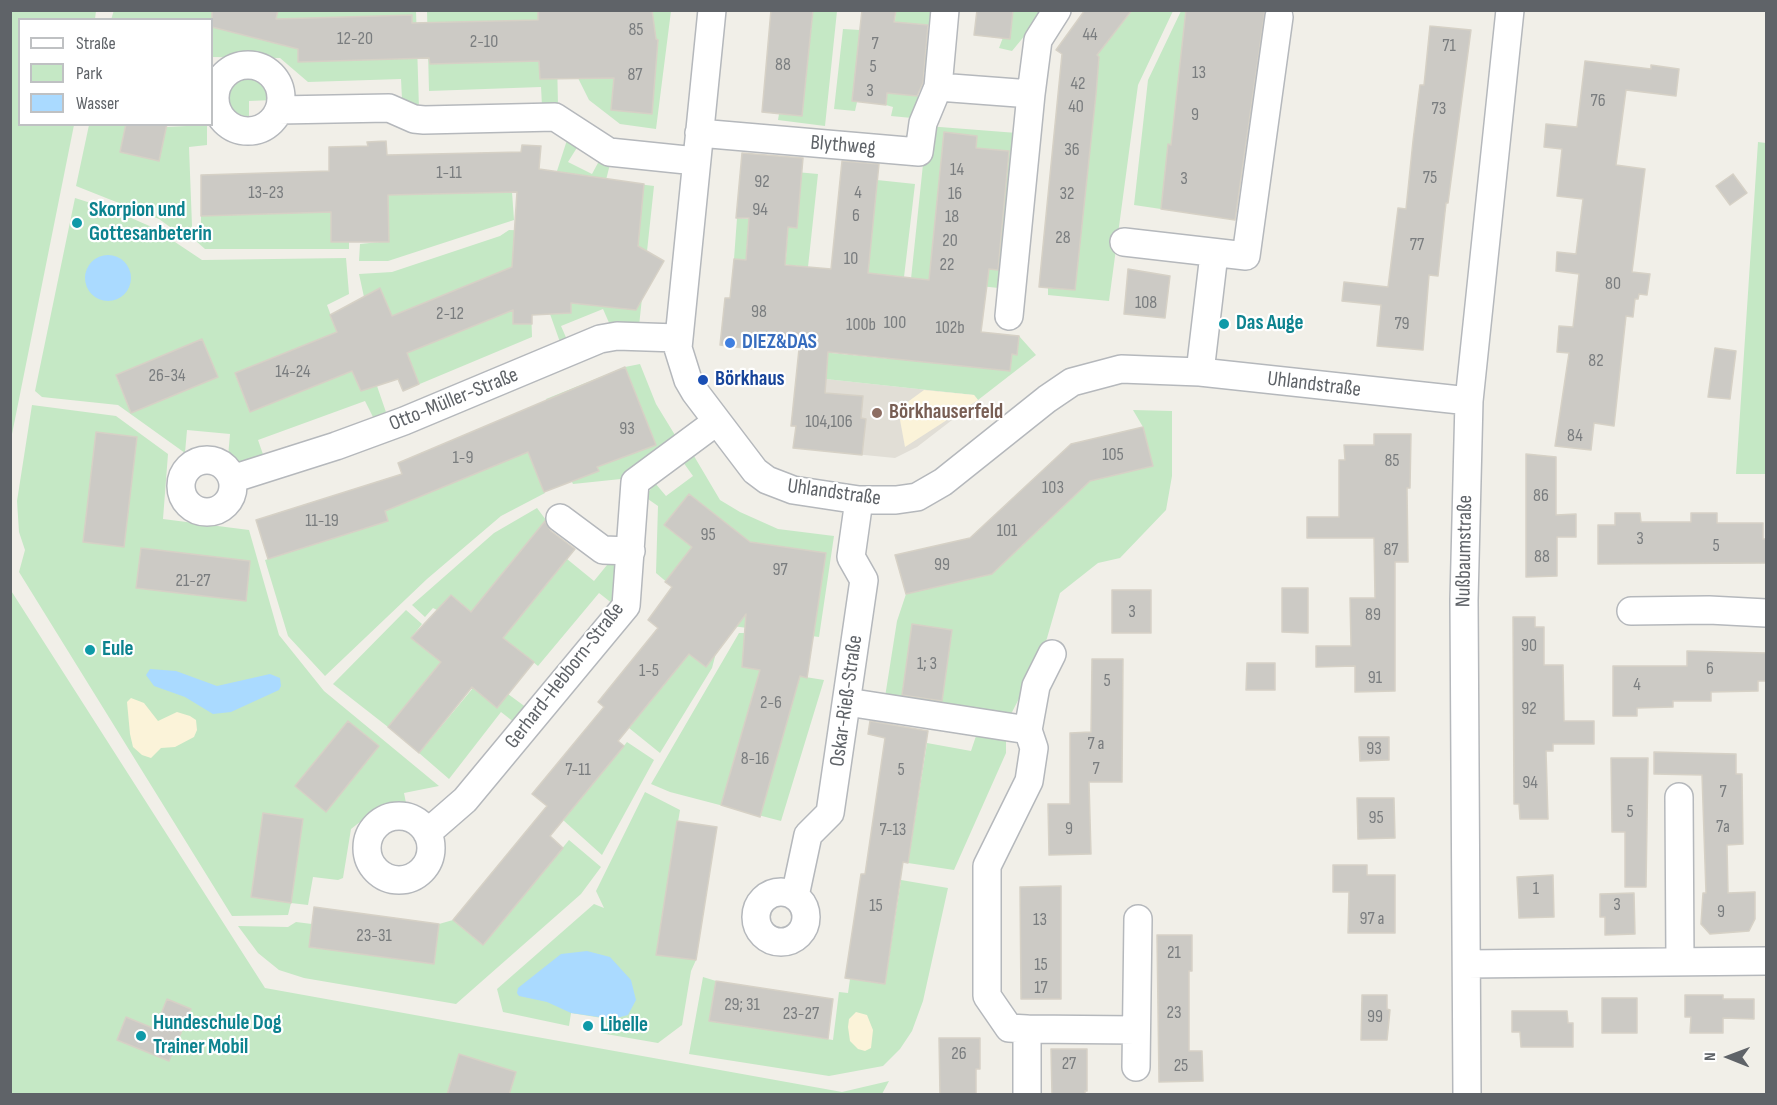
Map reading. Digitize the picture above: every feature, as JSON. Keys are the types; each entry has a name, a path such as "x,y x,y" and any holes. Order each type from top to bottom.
{"street":[{"name":"Uhlandstraße","path":"712,10 677,338 681,362 688,380 716,422 755,471 767,480 793,490 859,500 896,500 917,497 932,490 1047,399 1084,377 1121,369 1200,372 1469,400"},
{"name":"Blythweg","path":"699,134 919,152 923,123 938,87 945,10"},
{"path":"1009,316 1038,40 1057,10"},
{"name":"Nußbaumstraße","path":"1467,1095 1464,624 1469,400 1510,10"},
{"path":"1124,242 1246,256 1279,18"},
{"path":"938,87 1031,94"},
{"path":"279,110 389,108 414,119 424,120 555,117 609,152 696,161"},
{"path":"1200,372 1214,254"},
{"name":"Otto-Müller-Straße","path":"232,478 336,446 404,421 600,339 617,336 677,338"},
{"name":"Gerhard-Hebborn-Straße","path":"428,833 465,800 626,606 635,482 716,422"},
{"name":"Oskar-Rieß-Straße","path":"795,896 808,835 830,813 864,580 851,557 859,500"},
{"path":"560,518 603,550 631,551"},
{"path":"1631,611 1709,610 1767,613"},
{"path":"1052,654 1036,686 1028,730 1034,748 1029,781 987,866 987,996 1009,1028 1136,1030"},
{"path":"847,702 1028,730"},
{"path":"1679,797 1680,961"},
{"path":"1136,1067 1138,919"},
{"path":"1467,964 1767,961"},
{"path":"1027,1029 1027,1095"}],"shaded area":[{"name":"Börkhauserfeld","path":"826,379 974,395 978,400 917,447 895,458 793,448 796,427 791,426"}],"green space":[{"path":"11,10 96,11 95,18 18,18 18,126 74,126 11,439"},
{"path":"114,10 416,11 419,109 402,99 401,79 308,82 280,58 213,57 213,18 112,18"},
{"path":"427,11 556,11 558,106 542,106 541,87 429,91"},
{"path":"577,11 671,11 656,129 620,124 589,100 578,78"},
{"path":"813,11 837,11 825,126 778,120 779,114 802,116"},
{"path":"896,11 931,11 930,25 911,24 909,47 927,49 925,72 906,71 904,94 922,97 912,118 891,116 893,107 886,105"},
{"path":"1013,11 1045,11 1012,51 999,48"},
{"path":"1132,11 1173,11 1138,85 1109,301 1048,295 1048,288 1075,290 1098,72 1090,63"},
{"path":"1181,11 1203,11 1171,145 1168,145 1161,209 1134,205 1148,80"},
{"path":"843,29 860,30 852,101 857,102 855,111 834,109"},
{"path":"235,79 262,79 278,94 273,100 249,101 249,117 236,116 228,107 227,86"},
{"path":"89,126 126,126 120,152 159,161 166,127 207,126 207,145 189,147 192,226 188,235 181,235 159,219 76,186"},
{"path":"927,126 1017,133 999,288 911,279"},
{"path":"567,140 578,146 568,162 592,174 599,161 610,164 606,180 654,186 639,326 610,325 603,309 561,326 568,342 561,345 550,314 551,229 557,171"},
{"path":"1758,142 1766,143 1766,474 1736,474"},
{"path":"796,172 818,174 808,267 734,259 737,218 749,219 746,255 786,258 788,227 797,228"},
{"path":"877,180 915,184 904,277 849,271"},
{"path":"512,192 514,220 388,261 359,261 360,244 389,241 388,195"},
{"path":"75,198 113,210 154,228 202,260 346,258 349,294 327,305 337,332 235,374 250,411 352,371 361,391 377,386 387,415 375,421 365,401 258,440 265,460 244,465 228,457 230,434 187,430 185,453 118,405 42,397 35,391","holes":["202,340 131,413 116,376"]},
{"path":"331,212 331,241 349,241 349,249 205,249 196,241 201,233 201,216"},
{"path":"509,230 542,231 529,247 532,337 403,391 364,297 359,274 392,272 500,236"},
{"path":"1019,336 1036,355 978,400 974,395 807,377 811,351 892,359 893,351 905,360 1010,371 1012,354 1017,354"},
{"path":"640,364 656,404 678,440 621,479 573,484 571,480 577,479 546,399 625,367"},
{"path":"32,405 116,416 168,454 163,519 249,530 279,635 324,691 439,786 404,793 407,808 365,818 351,829 343,878 338,880 313,877 308,905 291,903 288,915 232,916 19,572 25,550 19,532 17,501"},
{"path":"1133,410 1172,411 1172,476 1166,510 1120,558 1098,563 1060,593 1043,652 1010,716 885,697 897,621 906,594 992,574 1090,481 1152,466 1143,427"},
{"path":"528,452 545,493 501,516 427,579 325,676 288,636 265,560 388,521 384,508 411,500"},
{"path":"694,456 720,500 740,512 778,529 834,536 819,637 716,624 656,573 658,506 645,497 655,483 666,496 693,476 683,462"},
{"path":"537,508 546,520 471,612 451,595 437,610 433,608 425,617 412,605 494,533"},
{"path":"567,559 594,581 607,565 617,565 613,604 599,593 538,666 503,638"},
{"path":"10,589 265,988 842,1092 889,1081 882,1094 11,1094"},
{"path":"406,610 422,624 411,638 441,662 388,727 333,684"},
{"path":"739,633 745,633 743,667 824,680 781,821 670,792 651,784"},
{"path":"716,653 712,668 660,753 629,728 688,654"},
{"path":"473,688 497,707 508,694 527,708 515,723 501,712 449,779 419,753"},
{"path":"977,733 1006,737 1006,753 954,870 908,863 927,743 971,751"},
{"path":"627,742 654,760 602,855 563,820"},
{"path":"645,792 680,810 656,954 696,960 691,971 682,1025 658,1043 600,1033 602,1018 571,1013 569,1026 503,1012 497,989 594,904 604,908 596,891"},
{"path":"569,840 601,867 581,894 456,1004 304,978 279,970 258,953 238,926 288,927 296,922 312,924 309,947 433,964 439,924 453,920 483,945"},
{"path":"901,880 948,888 923,1001 912,1031 900,1049 883,1066 829,1076 689,1054 703,977 716,981 710,1021 833,1040 839,992 848,993 850,979 885,984"}],"sand":[{"path":"924,390 974,395 978,400 905,447 898,409"},
{"path":"131,698 144,703 158,721 177,712 190,716 196,720 197,730 194,737 175,747 161,748 151,758 142,755 133,747 130,734 127,702"},
{"path":"856,1012 867,1015 873,1030 871,1048 865,1051 858,1049 850,1041 849,1019"}],"water":[{"path":"108,255 124,262 131,278 124,294 108,301 92,294 85,278 92,262"},
{"path":"150,669 176,671 217,686 270,674 280,678 281,686 279,690 231,712 213,714 185,697 154,686 146,675"},
{"path":"587,951 610,957 631,980 636,1000 628,1015 613,1019 571,1013 547,1002 519,996 517,993 518,988 561,954"}],"building":[{"path":"212,10 278,10 276,19 412,15 412,23 538,20 538,10 652,10 658,40 652,114 611,110 614,78 540,79 539,61 430,64 429,58 298,62 298,49 213,27"},
{"path":"771,10 813,10 802,116 762,112"},
{"path":"862,10 896,10 894,22 928,25 923,83 917,96 887,93 886,105 852,101"},
{"path":"977,10 1013,10 1010,39 974,35"},
{"path":"1085,10 1132,10 1097,55 1099,57 1096,94 1075,290 1039,287 1062,54 1056,50"},
{"path":"1186,10 1265,10 1235,220 1161,209 1168,144 1171,145"},
{"path":"1430,26 1471,30 1438,276 1429,275 1423,350 1377,346 1381,305 1342,301 1344,282 1388,287 1398,208 1406,209 1420,85 1424,85"},
{"path":"1585,61 1651,69 1651,65 1679,69 1676,96 1626,90 1616,165 1645,169 1632,272 1650,274 1647,295 1639,294 1638,299 1635,299 1633,317 1626,316 1614,426 1594,423 1591,450 1555,446 1569,353 1557,352 1559,326 1573,327 1579,274 1556,271 1557,252 1576,254 1583,199 1557,196 1562,149 1544,147 1546,124 1577,127"},
{"path":"126,126 167,126 159,161 120,152"},
{"path":"944,132 977,136 976,148 1009,151 998,270 989,269 981,332 1019,336 1017,355 1012,354 1010,371 828,352 825,393 863,396 861,418 866,419 862,455 793,448 796,426 791,426 799,349 752,344 752,349 720,345 725,298 730,298 734,259 746,260 749,218 736,218 742,153 803,158 797,228 788,227 785,265 831,269 842,161 879,164 868,273 929,280"},
{"path":"386,141 387,155 521,152 522,145 541,146 539,169 644,184 638,246 664,261 636,310 571,303 571,313 532,315 532,324 513,324 513,310 407,353 419,384 403,391 398,379 361,391 352,371 250,412 235,373 337,332 330,315 380,288 392,316 512,267 517,192 388,195 389,242 331,242 331,212 201,216 201,175 329,171 329,147 368,146 367,142"},
{"path":"1733,174 1747,193 1730,205 1716,186"},
{"path":"1128,269 1170,276 1165,318 1124,314"},
{"path":"202,339 218,377 131,413 116,375"},
{"path":"1715,348 1736,351 1730,399 1708,397"},
{"path":"625,367 656,445 597,467 599,471 544,492 528,452 385,511 388,521 268,559 256,520 402,474 398,463"},
{"path":"1143,427 1153,466 1090,481 992,574 906,594 895,555 970,538 1071,444"},
{"path":"96,432 137,437 124,547 83,542"},
{"path":"1374,434 1411,434 1410,488 1407,488 1408,562 1395,562 1395,691 1355,692 1355,666 1316,667 1316,646 1351,646 1350,598 1375,598 1374,538 1307,538 1307,517 1339,517 1339,460 1345,460 1344,445 1374,445"},
{"path":"1526,454 1556,457 1556,515 1576,514 1576,537 1557,537 1557,576 1526,577"},
{"path":"689,494 750,542 826,553 807,678 800,676 760,817 721,805 760,670 742,667 746,614 706,667 689,654 618,741 624,746 550,836 563,848 483,945 453,920 547,806 532,794 604,707 598,702 658,628 648,620 672,587 665,582 692,547 664,525"},
{"path":"1615,513 1640,513 1641,522 1691,522 1691,513 1717,513 1717,523 1763,523 1763,539 1767,539 1767,563 1598,564 1598,525 1615,525"},
{"path":"545,521 551,531 575,549 503,638 534,662 497,708 472,687 419,753 388,727 441,662 411,638 451,595 471,612"},
{"path":"141,548 250,561 246,601 136,588"},
{"path":"1282,588 1308,588 1308,633 1282,632"},
{"path":"1112,590 1151,590 1151,633 1112,633"},
{"path":"1513,617 1535,617 1535,627 1544,627 1544,665 1563,665 1564,721 1594,721 1594,744 1553,744 1553,751 1546,751 1548,819 1520,819 1519,804 1514,804"},
{"path":"912,624 952,630 942,701 902,695"},
{"path":"1687,651 1767,653 1767,681 1758,681 1758,691 1711,692 1711,701 1673,701 1673,707 1637,708 1637,716 1613,716 1613,666 1687,666"},
{"path":"1092,659 1123,659 1122,782 1089,782 1091,854 1049,855 1048,804 1070,804 1070,733 1091,732"},
{"path":"1247,663 1275,663 1275,690 1246,690"},
{"path":"348,721 379,746 326,812 295,786"},
{"path":"870,721 928,731 908,863 903,862 885,984 845,978 861,874 865,874 885,738 868,734"},
{"path":"1359,737 1389,737 1389,760 1360,761"},
{"path":"1654,752 1736,754 1736,774 1742,774 1743,844 1727,845 1728,893 1755,892 1755,919 1749,931 1710,934 1701,924 1703,893 1706,893 1702,775 1654,774"},
{"path":"1611,758 1648,758 1646,887 1625,887 1625,832 1612,832"},
{"path":"1357,798 1394,798 1395,838 1358,839"},
{"path":"263,813 303,819 291,903 251,897"},
{"path":"677,821 717,827 696,960 656,955"},
{"path":"1333,865 1367,865 1367,875 1395,875 1395,933 1348,933 1349,892 1333,892"},
{"path":"1553,875 1554,917 1519,918 1517,877"},
{"path":"1061,886 1061,999 1021,999 1020,887"},
{"path":"1634,893 1635,934 1605,935 1605,917 1600,917 1600,894"},
{"path":"314,907 439,924 434,964 309,947"},
{"path":"1157,935 1192,935 1192,971 1189,971 1189,1051 1202,1051 1203,1081 1159,1082"},
{"path":"716,981 833,999 828,1039 709,1021"},
{"path":"1362,995 1387,995 1387,1009 1390,1010 1387,1040 1361,1040"},
{"path":"1685,995 1723,995 1723,999 1754,999 1754,1019 1723,1018 1723,1033 1690,1033 1691,1017 1685,1017"},
{"path":"1602,998 1637,998 1637,1033 1602,1033"},
{"path":"167,999 191,1009 169,1061 117,1040 126,1017 155,1029"},
{"path":"1512,1011 1567,1011 1568,1023 1573,1023 1573,1047 1521,1047 1520,1032 1512,1032"},
{"path":"939,1038 980,1038 980,1069 976,1069 976,1095 940,1095"},
{"path":"1051,1049 1087,1049 1087,1091 1085,1095 1052,1095"},
{"path":"459,1054 516,1072 509,1095 447,1095"}],"place":[{"name":"Skorpion und Gottesanbeterin","path":"77,223"},
{"name":"Das Auge","path":"1224,324"},
{"name":"DIEZ&DAS","path":"730,343"},
{"name":"Börkhaus","path":"703,380"},
{"name":"Börkhauserfeld","path":"877,413"},
{"name":"Eule","path":"90,650"},
{"name":"Libelle","path":"588,1026"},
{"name":"Hundeschule Dog Trainer Mobil","path":"141,1036"}]}
